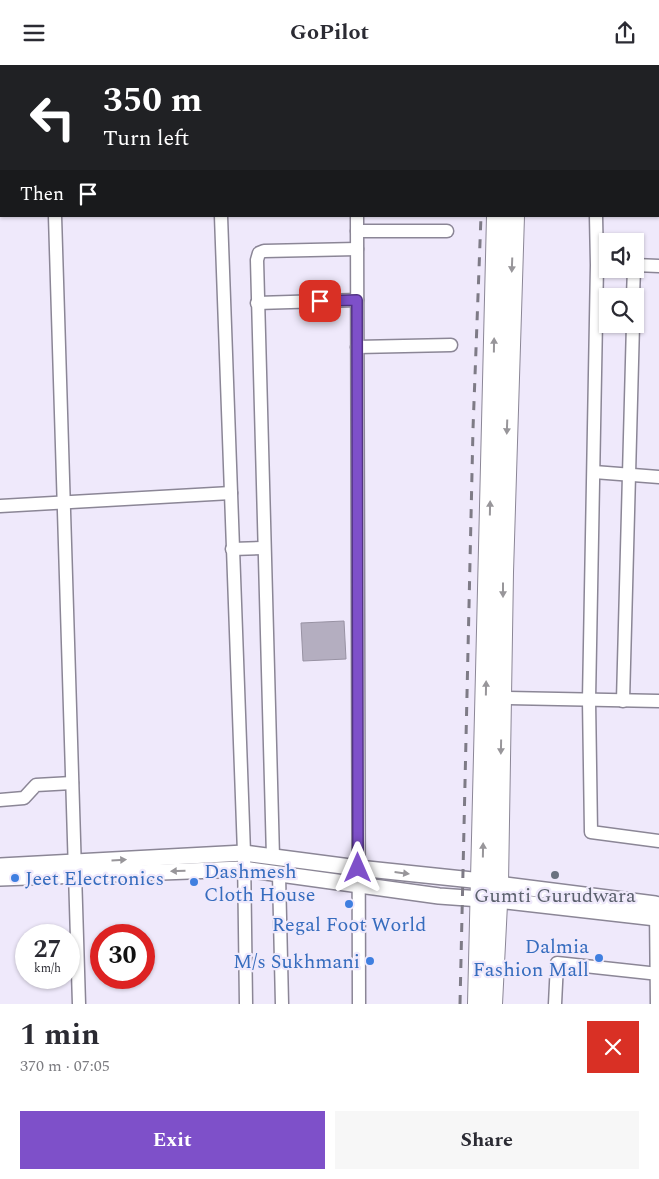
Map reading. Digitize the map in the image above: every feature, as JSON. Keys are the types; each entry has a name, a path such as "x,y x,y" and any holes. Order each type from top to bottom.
{"highway":[{"path":"492,1004 489,891 497,543 497,217"},
{"path":"478,1004 489,891 502,698 497,543 516,221"}],"street":[{"path":"55,217 79,1004"},
{"path":"221,217 244,853 246,1004"},
{"path":"357,217 359,1004"},
{"path":"596,217 599,241"},
{"path":"357,231 447,231"},
{"path":"273,857 257,260 261,251 357,249"},
{"path":"644,267 659,266"},
{"path":"601,278 594,472 589,700 590,832 659,841"},
{"path":"257,303 357,300"},
{"path":"623,701 633,333"},
{"path":"358,347 451,345"},
{"path":"594,472 659,477"},
{"path":"0,506 230,493"},
{"path":"232,549 264,548"},
{"path":"502,698 659,701"},
{"path":"0,800 24,798 36,785 72,783"},
{"path":"0,878 75,868 244,853 358,868 489,891 657,911 657,1004"},
{"path":"0,866 244,869 439,896 489,891"},
{"path":"279,875 282,1004"},
{"path":"555,1004 557,963 658,974"}],"building":[{"path":"344,621 346,659 303,661 301,623"}],"railway":[{"path":"460,1004 473,429 481,217"}],"place":[{"name":"Gumti Gurudwara","path":"555,875"},
{"name":"Jeet Electronics","path":"15,878"},
{"name":"Dashmesh Cloth House","path":"194,882"},
{"name":"Regal Foot World","path":"349,904"},
{"name":"Dalmia Fashion Mall","path":"599,958"},
{"name":"M/s Sukhmani","path":"370,961"}],"route":[{"path":"320,301 357,300 358,868"}]}
